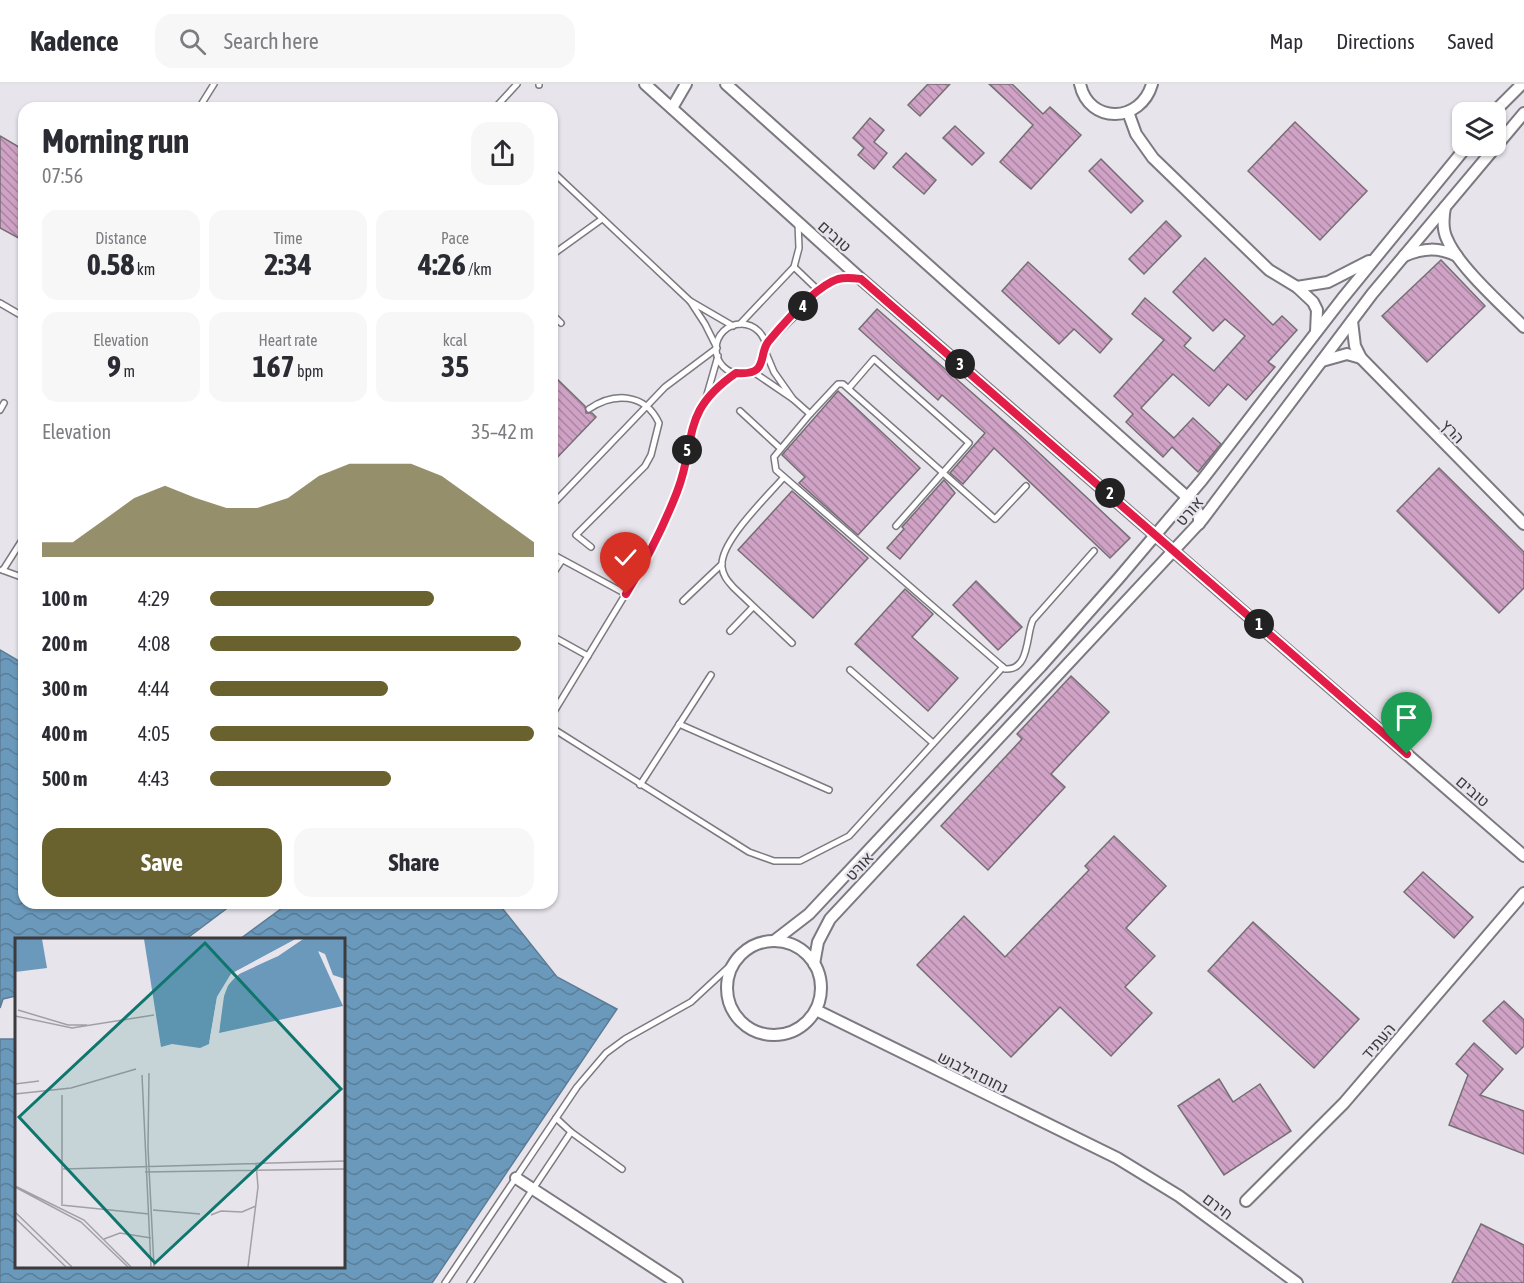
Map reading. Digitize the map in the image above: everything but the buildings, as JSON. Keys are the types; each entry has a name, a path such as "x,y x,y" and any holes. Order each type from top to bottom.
{"street":[{"name":"טובים","path":"645,84 861,279 1157,534 1524,856"},
{"path":"672,108 686,84"},
{"path":"726,84 1187,497 1199,514 1199,524"},
{"path":"1080,84 1085,98 1103,112 1114,115 1128,112 1143,103 1152,84"},
{"path":"1504,102 1522,84"},
{"path":"1128,112 1136,134 1153,158 1269,270 1297,286 1313,302 1317,310 1317,332"},
{"name":"אורט","path":"814,964 818,942 830,919 1199,524 1402,256 1524,113"},
{"name":"אורט","path":"774,941 817,905 1041,666 1157,534 1459,156"},
{"path":"1445,206 1444,229 1447,240 1458,256 1524,327"},
{"path":"1402,256 1430,248 1443,249 1458,256"},
{"path":"1297,286 1328,282 1376,257"},
{"name":"הרץ","path":"1352,321 1355,346 1361,358 1524,525"},
{"path":"1322,361 1347,354 1361,358"},
{"name":"העתיד","path":"1246,1201 1344,1103 1524,893"},
{"path":"774,941 797,946 814,964 821,981 821,996 816,1010 807,1022 795,1031 780,1035 765,1035 750,1030 738,1020 728,1000 727,977 733,963 742,952 754,944 774,941"},
{"name":"נחום וילבוש","path":"816,1010 1117,1158"},
{"name":"חירם","path":"1117,1158 1179,1196 1297,1283"},
{"path":"516,1178 677,1283"}],"lane":[{"path":"203,102 214,84"},
{"path":"500,102 517,84"},
{"path":"558,177 690,301 733,326"},
{"path":"558,251 602,219"},
{"path":"740,324 795,267 799,248 798,222"},
{"path":"795,267 818,290"},
{"path":"766,345 818,290 839,278 861,279"},
{"path":"690,301 705,324 722,364 736,373"},
{"path":"0,303 18,314"},
{"path":"558,319 561,322"},
{"path":"558,498 645,406 665,387 717,348 722,333 733,326 740,324 752,326 759,331 774,372 793,399"},
{"path":"704,402 736,373 752,371 759,367 766,353"},
{"path":"558,705 653,549 678,489 694,420 704,402 718,356"},
{"path":"849,388 874,359 969,443 896,526"},
{"path":"752,371 793,399 810,414"},
{"path":"1026,486 995,519 849,388 838,384 780,448 773,464 784,477 1003,667 1010,669 1016,666 1026,653 1027,633 1033,620 1094,551"},
{"path":"589,409 625,396 635,398 659,423 651,455 645,466 576,535 591,547"},
{"path":"0,410 4,403"},
{"path":"740,411 780,448"},
{"path":"784,477 728,543 722,564 724,577 792,643"},
{"path":"18,546 2,570 18,576"},
{"path":"558,558 626,594"},
{"path":"558,566 562,560"},
{"path":"683,601 722,564"},
{"path":"730,632 753,607"},
{"path":"558,639 588,656"},
{"path":"558,732 749,852 774,861 800,861 849,836 1003,667"},
{"path":"849,670 933,743"},
{"path":"640,785 711,675"},
{"path":"679,724 829,790"},
{"path":"446,1283 577,1087 606,1053 625,1039 691,1002 733,963"},
{"path":"556,1118 571,1132 622,1169"},
{"path":"470,1283 571,1132"}],"water":[{"path":"0,650 18,660 18,909 226,909 187,938 15,938 15,996 3,999 0,1008"},
{"path":"281,909 503,909 557,977 617,1009 432,1283 0,1283 0,1039 15,1039 15,1268 345,1268 345,938 241,938"}],"route":[{"path":"626,594 653,549 678,489 694,420 704,402 716,388 736,373 744,374 759,367 766,353 766,345 818,290 839,278 861,279 1157,534 1407,754"}]}
